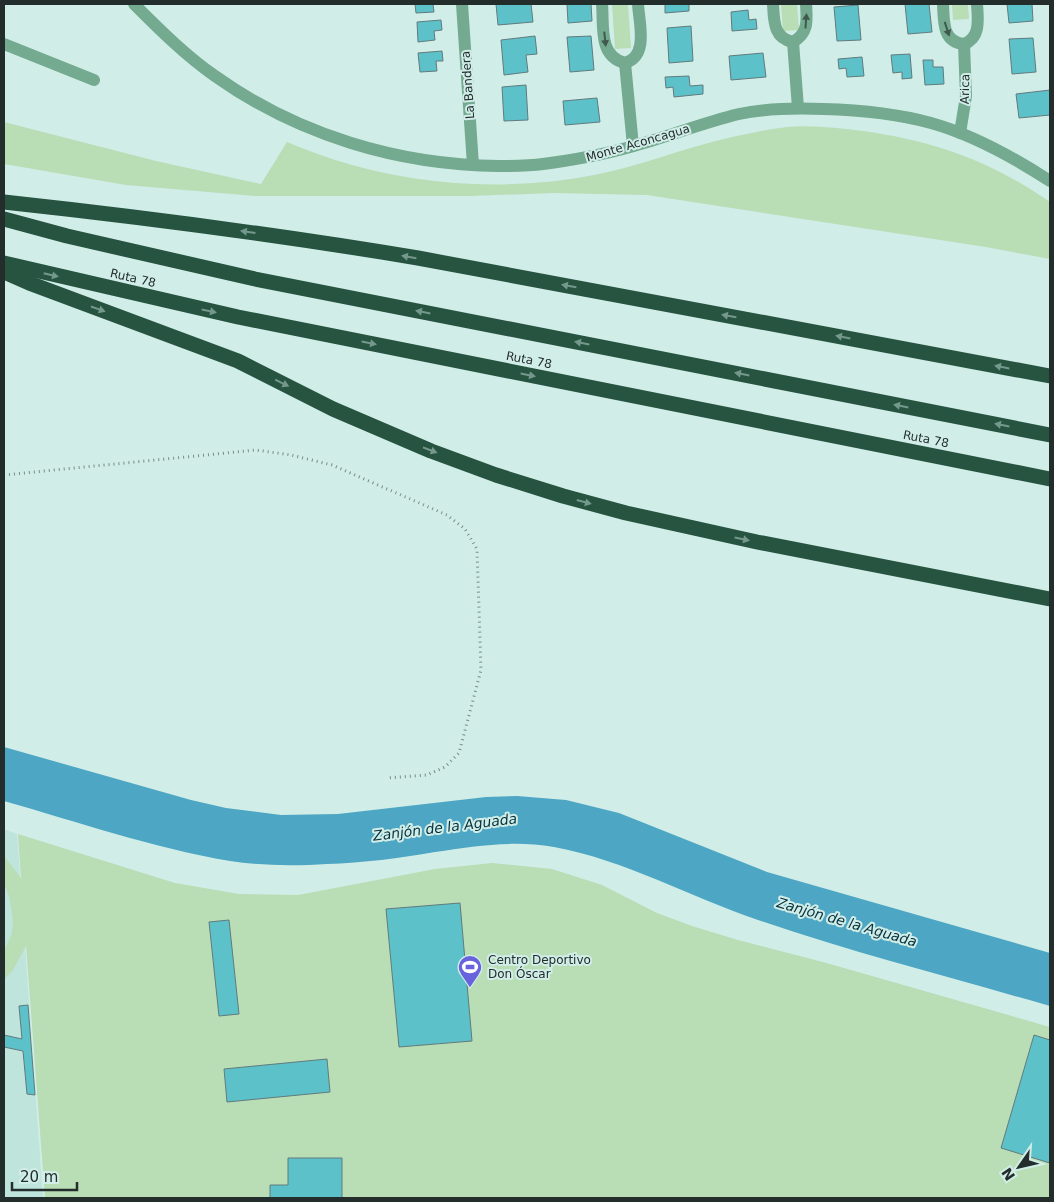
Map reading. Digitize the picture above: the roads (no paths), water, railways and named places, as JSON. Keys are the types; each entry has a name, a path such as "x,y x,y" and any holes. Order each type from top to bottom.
{"highway":[{"path":"4,202 225,228 350,247 1050,376"},
{"name":"Ruta 78","path":"4,220 255,279 1050,435"},
{"name":"Ruta 78","path":"4,263 238,317 1050,479"},
{"path":"4,272 238,362 333,409 431,451 496,475 563,496 626,513 747,540 1050,599"}],"street":[{"name":"Monte Aconcagua","path":"134,4 215,76 280,114 325,134 369,149 438,163 473,165 540,164 581,158 633,146 742,113 798,108 871,112 924,121 991,146 1050,181"},
{"name":"La Bandera","path":"462,4 473,165"},
{"path":"602,4 605,46 608,53 614,59 625,63 634,59 640,50 638,4"},
{"path":"773,4 776,32 780,37 793,42"},
{"path":"793,42 806,29 806,4"},
{"path":"943,4 945,31 954,42 964,44 973,38 978,29 977,4"},
{"path":"793,42 798,108"},
{"path":"4,44 94,80"},
{"name":"Arica","path":"960,133 966,96 964,44"},
{"path":"625,63 633,146"}],"water":[{"name":"Zanjón de la Aguada","path":"4,747 191,800 226,808 281,815 338,814 486,797 517,796 566,800 619,813 767,872 1050,953 1050,1006 794,932 733,911 632,870 580,853 554,847 524,844 494,845 368,861 291,865 242,863 201,856 116,834 4,801"}],"place":[{"name":"Centro Deportivo Don Óscar","path":"470,988"}]}
